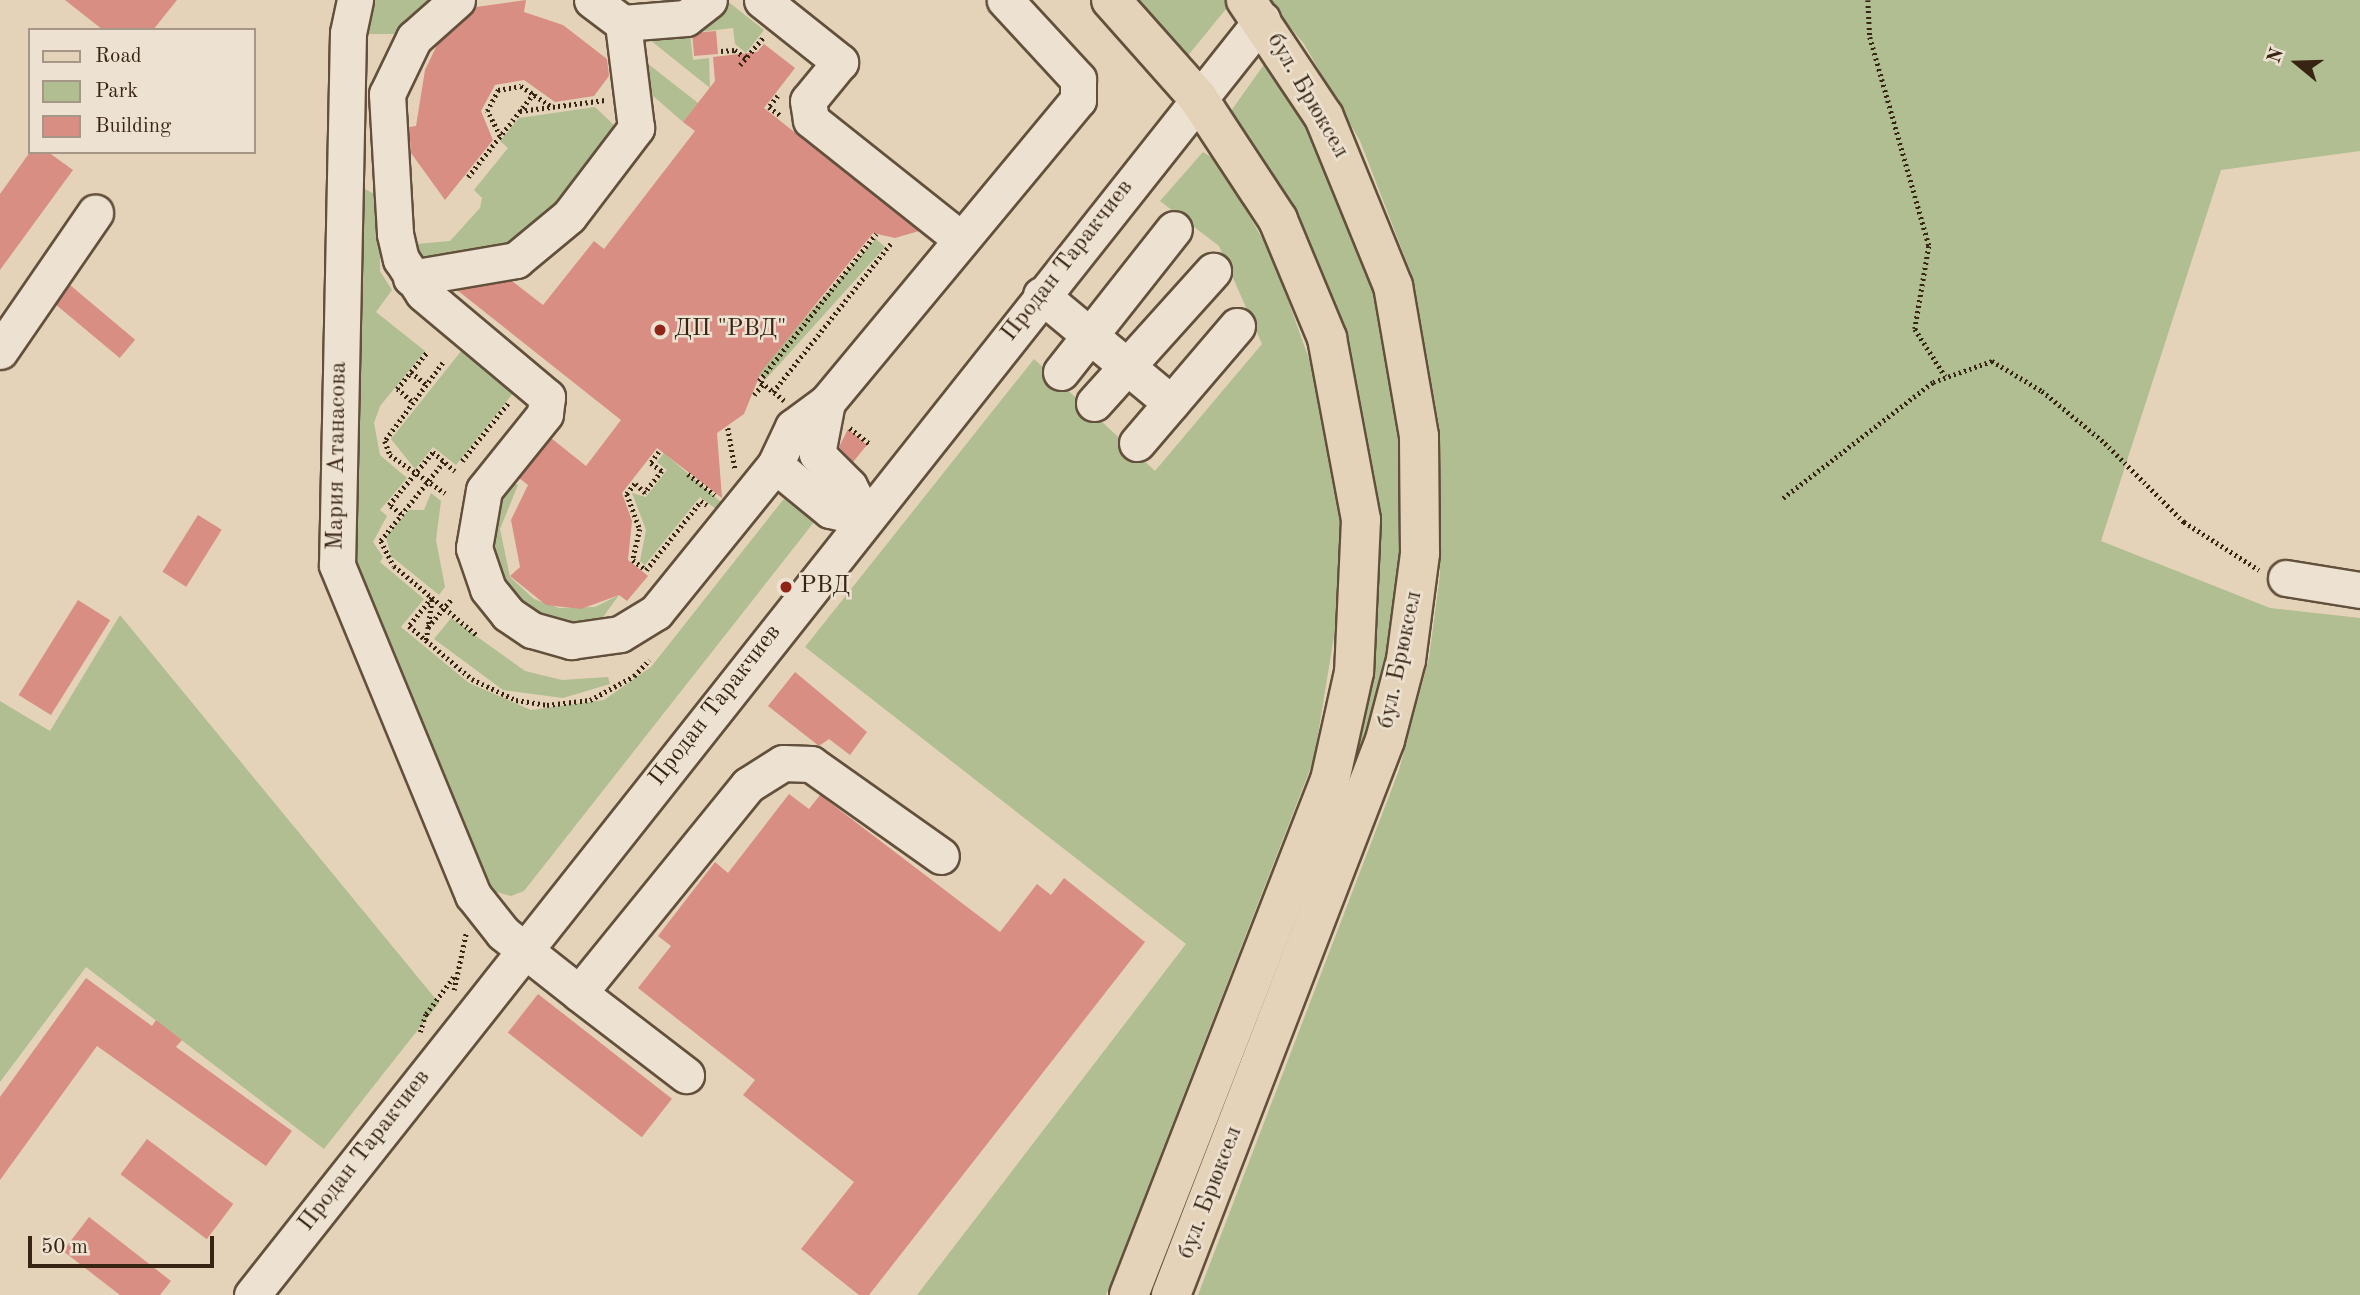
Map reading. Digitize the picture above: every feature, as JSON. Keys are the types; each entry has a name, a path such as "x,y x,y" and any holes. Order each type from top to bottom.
{"main road":[{"name":"бул. Брюксел","path":"1111,0 1198,98 1278,220 1327,338 1352,448 1361,598 1354,672 1330,780 1129,1295"},
{"name":"бул. Брюксел","path":"1171,1295 1385,740 1406,660 1420,553 1419,436 1393,286 1324,117 1254,10"}],"street":[{"name":"Мария Атанасова","path":"355,0 345,116 337,565 473,895 523,949 686,1075"},
{"path":"457,0 422,27 400,58 384,117 395,234 411,278 438,308 547,397 544,414 484,490 473,533 488,589 531,630 584,641 644,622 775,464 793,427 836,413"},
{"path":"592,0 623,23 686,18 709,0"},
{"path":"865,518 849,486 817,454 836,413 958,237 980,225 1080,94 1078,79 1004,0"},
{"name":"Продан Таракчиев","path":"251,1295 1198,98 1254,10"},
{"path":"766,15 840,62 808,101 811,121 958,237"},
{"path":"411,278 516,260 569,216 636,128 623,23"},
{"path":"345,116 384,117"},
{"path":"0,351 95,213"},
{"path":"1061,372 1174,229"},
{"path":"1094,403 1213,271"},
{"path":"1041,295 1171,403"},
{"path":"1137,443 1237,326"},
{"path":"775,464 830,510 865,518"},
{"path":"2286,578 2360,590"},
{"path":"579,992 740,793 783,763 811,764 941,856"}],"path":[{"path":"1868,0 1870,37 1929,246 1915,329 1945,376"},
{"path":"740,65 766,15"},
{"path":"721,51 735,50 746,58"},
{"path":"500,136 487,117 494,94 515,85 534,93 552,107"},
{"path":"468,177 534,93"},
{"path":"519,112 610,99"},
{"path":"769,107 780,116"},
{"path":"876,234 759,381 773,392 892,242"},
{"path":"411,401 397,389 428,351"},
{"path":"1783,498 1880,417 1945,376 1992,361 2009,368 2105,443 2223,552 2286,578"},
{"path":"443,363 411,401 385,441 390,455 425,484 445,493"},
{"path":"411,372 425,384"},
{"path":"754,395 763,384"},
{"path":"462,461 519,391"},
{"path":"836,413 870,444"},
{"path":"401,514 390,505 433,452 455,471"},
{"path":"646,570 634,560 640,529 627,494 635,484 645,493 662,471 652,463 659,453"},
{"path":"444,462 401,514 382,547 432,598 478,636"},
{"path":"688,474 725,503"},
{"path":"426,640 432,598"},
{"path":"432,598 409,626 485,687 532,704 601,696 649,660"},
{"path":"428,628 452,598"},
{"path":"454,989 467,924"},
{"path":"420,1034 426,1014 456,974"}],"green space":[{"path":"367,0 433,0 402,34 368,34 368,62 356,62"},
{"path":"726,0 764,30 746,53 735,44 733,28 690,33 693,60 709,58 710,88 650,40"},
{"path":"1131,0 1228,0 1230,4 1186,58"},
{"path":"1268,0 2360,0 2360,151 2221,170 2101,541 2270,608 2360,618 2360,1295 1198,1295 1399,770 1429,658 1440,574 1440,431 1413,278 1360,141 1304,44"},
{"path":"638,56 698,103 683,122 652,95"},
{"path":"1265,63 1301,112 1371,277 1402,457 1402,555 1376,713 1155,1295 1146,1295 1298,905 1370,463 1341,330 1231,111"},
{"path":"595,107 617,128 551,209 509,244 424,259 417,254 416,244 450,241 480,208 482,198 474,190 508,148 500,141 519,118"},
{"path":"1203,152 1219,162 1272,256 1321,392 1340,507 1340,599 1314,759 1106,1295 917,1295 1186,944 805,647 1034,359 1155,471 1262,344 1219,246 1160,201"},
{"path":"361,187 380,197 380,271 392,290 376,312 425,351 380,406 374,423 380,455 407,478 380,510 387,516 373,542 383,557 380,562 424,599 401,627 469,683 531,710 604,700 651,667 783,500 789,497 818,517 524,891 511,896 489,890 350,570"},
{"path":"876,239 885,247 765,380 756,372"},
{"path":"462,350 514,392 456,465 433,447 415,469 391,439"},
{"path":"664,453 721,502 716,509 700,497 645,565 640,561 646,530 632,493 646,497 667,470 657,462"},
{"path":"510,480 518,485 500,529 510,577 534,599 559,608 595,607 619,595 598,624 549,622 509,593 490,555 498,499"},
{"path":"431,493 441,501 436,540 445,587 439,595 391,556 386,537 409,510 424,510"},
{"path":"120,615 439,1003 324,1149 86,967 0,1082 0,701 50,731"},
{"path":"451,618 525,671 562,680 608,677 610,684 563,698 503,690 434,639"}],"building":[{"path":"65,0 177,0 155,28 100,28"},
{"path":"526,0 524,12 563,25 607,59 609,76 594,96 555,102 524,80 495,85 481,111 493,140 445,200 411,153 409,127 416,126 425,70 437,45 476,7"},
{"path":"716,31 718,54 694,56 692,33"},
{"path":"764,44 795,68 764,108 919,231 895,238 873,233 761,372 744,414 717,433 722,498 657,448 622,493 632,521 628,560 648,576 627,601 619,595 581,609 546,605 510,576 520,567 511,520 528,485 519,478 551,438 586,466 621,420 457,290 512,281 543,305 594,241 604,249 695,131 683,122 715,81 713,57 757,52"},
{"path":"29,154 51,154 73,170 0,270 0,194"},
{"path":"70,285 135,340 120,358 55,303"},
{"path":"848,429 867,445 853,462 839,447"},
{"path":"198,515 222,530 186,587 162,572"},
{"path":"78,600 110,620 51,715 19,695"},
{"path":"795,672 867,732 850,755 829,739 819,746 768,706"},
{"path":"789,794 809,809 820,795 1000,932 1037,884 1051,895 1064,878 1145,942 869,1295 859,1295 801,1249 854,1182 743,1095 755,1080 638,988 671,946 658,936 715,862 728,873"},
{"path":"86,978 152,1026 156,1020 182,1040 176,1047 292,1131 266,1166 97,1046 0,1180 0,1097"},
{"path":"538,994 672,1099 642,1137 508,1033"},
{"path":"147,1139 233,1204 207,1239 121,1174"},
{"path":"89,1217 171,1281 160,1295 120,1295 63,1251"}],"place":[{"name":"ДП \"РВД\"","path":"660,330"},
{"name":"РВД","path":"786,587"}]}
